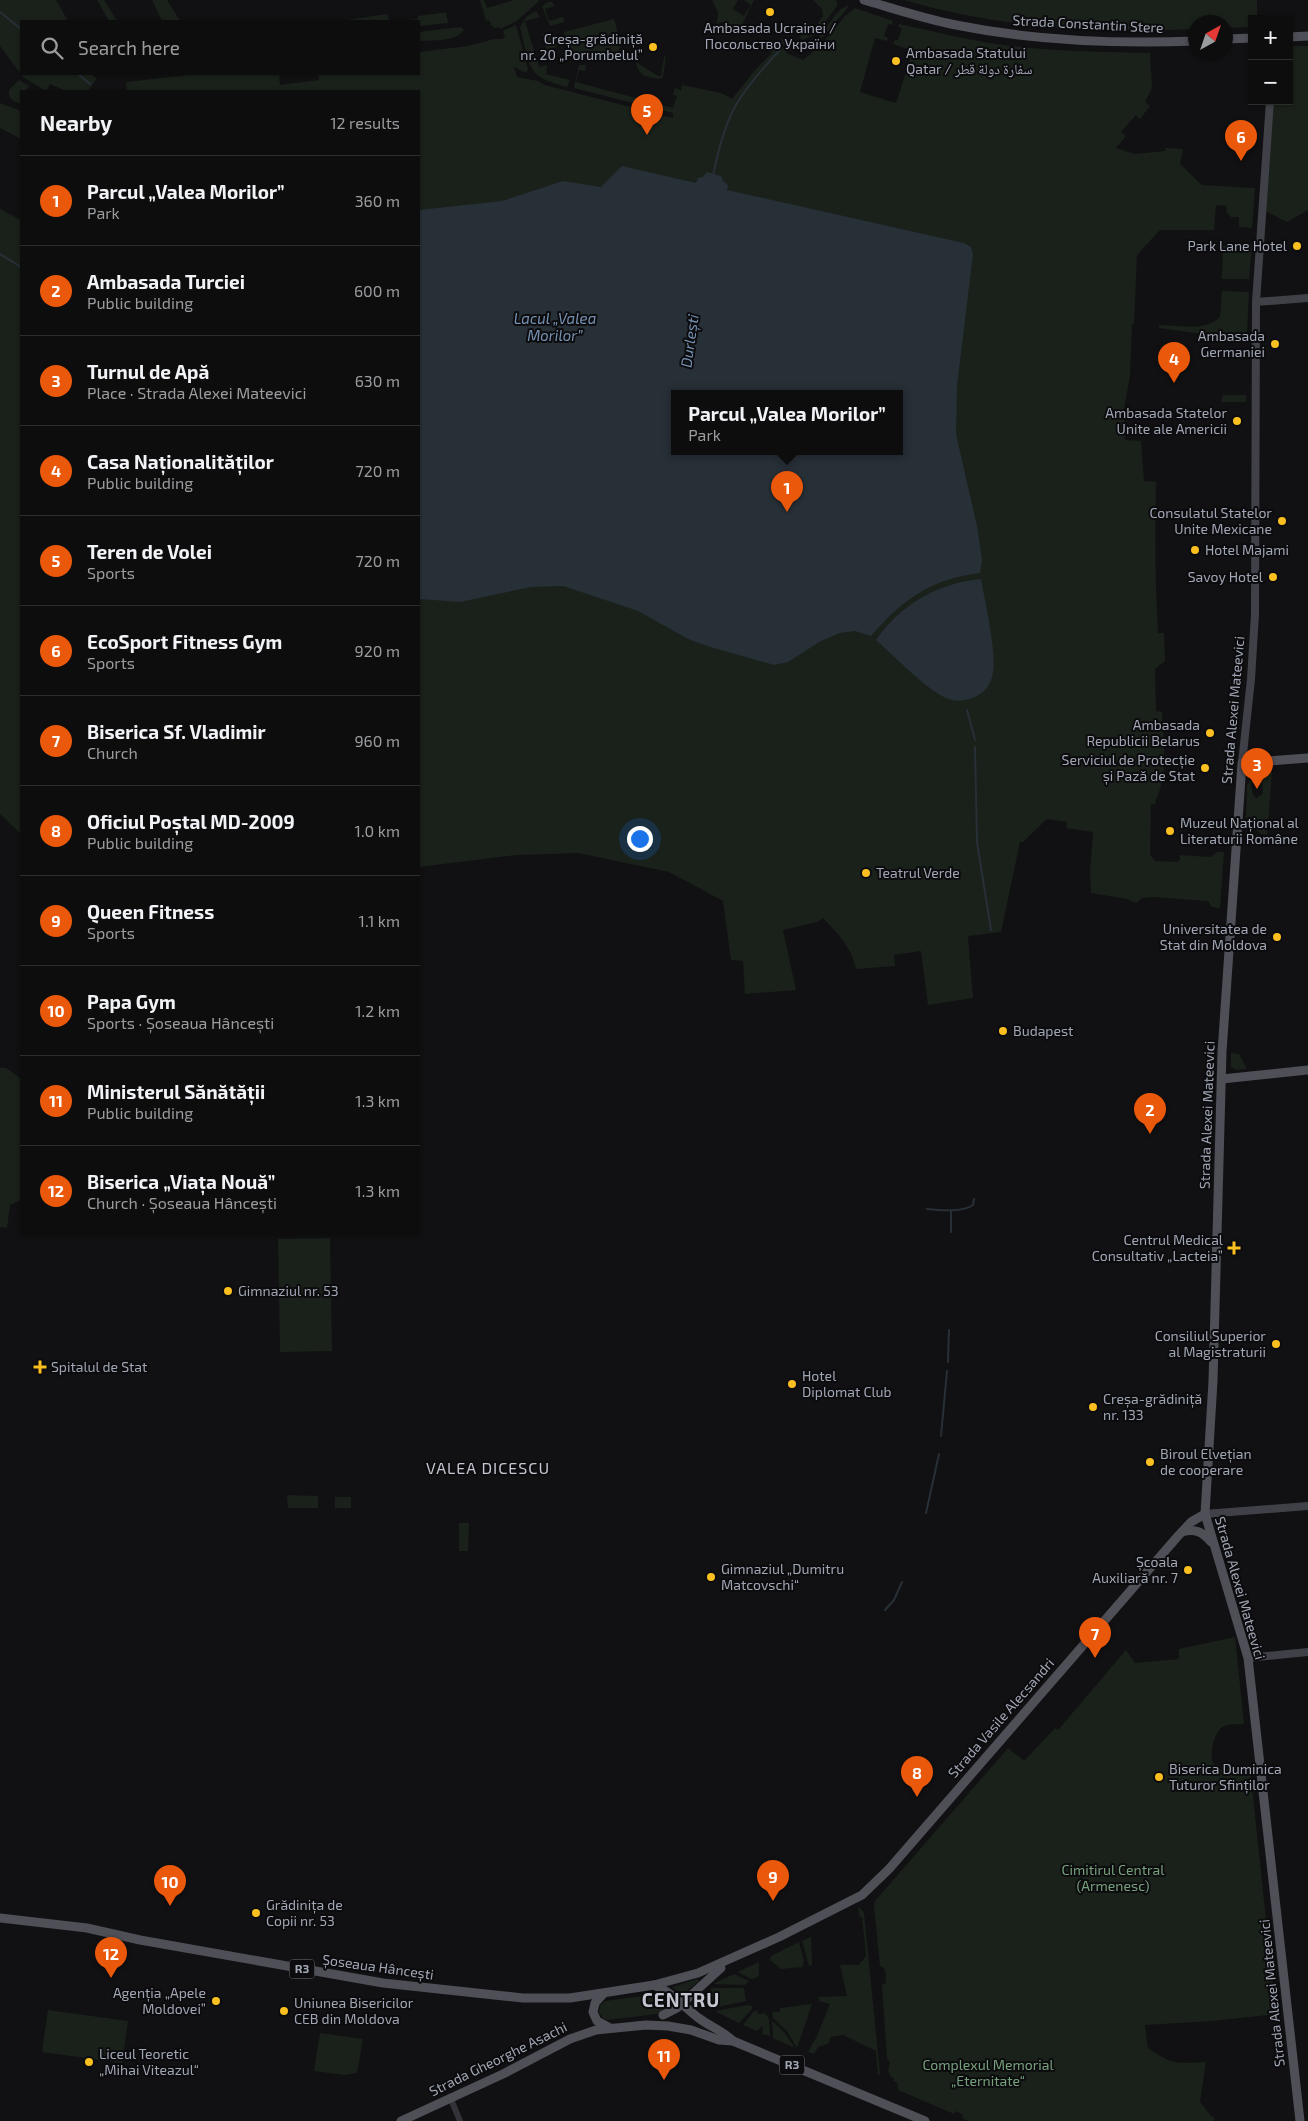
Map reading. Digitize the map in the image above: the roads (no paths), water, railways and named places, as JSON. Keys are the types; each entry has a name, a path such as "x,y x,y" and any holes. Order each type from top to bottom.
{"main road":[{"name":"Strada Constantin Stere","path":"864,0 913,15 1003,33 1075,40 1149,42 1188,40"},
{"path":"1293,37 1308,36"},
{"path":"1233,39 1248,38"},
{"name":"Strada Alexei Mateevici","path":"1270,105 1256,302 1254,614 1251,679 1242,763 1222,1079 1213,1381 1205,1514 1248,1658 1300,2121"},
{"path":"1256,302 1308,298"},
{"path":"1242,763 1308,758"},
{"path":"1222,1079 1308,1070"},
{"path":"1205,1514 1308,1506"},
{"name":"Strada Vasile Alecsandri","path":"654,1985 686,1978 734,1958 862,1895 875,1885 1164,1552 1191,1522 1205,1514"},
{"path":"1182,1532 1199,1531 1214,1546"},
{"path":"1248,1658 1308,1652"},
{"name":"Șoseaua Hâncești","path":"0,1918 87,1928 354,1979 422,1988 532,1999 570,1998 607,1991"},
{"path":"663,2016 734,1958"},
{"name":"R3","path":"607,1991 654,1985 665,1990 702,2020 722,2031 733,2041"},
{"path":"663,2016 671,2003 665,1990"},
{"path":"607,1991 597,1999 593,2012 597,2021 610,2028"},
{"name":"R3","path":"646,2025 663,2016"},
{"name":"R3","path":"610,2028 646,2025 684,2028 719,2040 733,2041 925,2121"},
{"name":"Strada Gheorghe Asachi","path":"401,2121 503,2074 570,2039 589,2032 610,2028"}],"street":[{"path":"450,2097 460,2121"}],"water":[{"name":"Lacul „Valea Morilor”","path":"622,166 696,183 698,178 703,177 707,172 721,176 728,185 727,190 964,243 971,247 973,254 957,386 956,434 977,526 982,560 980,573 947,580 919,593 895,611 871,636 855,631 840,633 821,641 788,662 774,665 688,639 638,611 563,586 531,587 460,602 420,599 420,210 502,201 563,181 601,187"},
{"path":"981,579 992,641 993,673 989,685 980,694 966,700 952,700 929,688 876,640 897,616 922,597 950,585"}],"waterway":[{"name":"Durlești","path":"0,12 20,28"},
{"name":"Durlești","path":"713,176 722,137 735,107 753,80 780,50"},
{"name":"Durlești","path":"79,75 90,84"},
{"path":"0,254 20,266"},
{"path":"967,710 975,740"},
{"path":"975,747 977,842 991,930"},
{"path":"927,1209 951,1210 968,1208 973,1205 974,1199"},
{"path":"951,1211 951,1232"},
{"path":"948,1362 949,1330"},
{"path":"941,1436 947,1371"},
{"path":"926,1513 939,1454"},
{"path":"885,1610 894,1600 902,1582"}],"place":[{"name":"Ambasada Ucrainei / Посольство України","path":"770,12"},
{"name":"Creșa-grădiniță nr. 20 „Porumbelul”","path":"653,47"},
{"name":"Ambasada Statului Qatar / سفارة دولة قطر","path":"896,61"},
{"name":"Teren de Volei","path":"647,135"},
{"name":"EcoSport Fitness Gym","path":"1241,161"},
{"name":"Park Lane Hotel","path":"1297,246"},
{"name":"Ambasada Germaniei","path":"1275,344"},
{"name":"Casa Naționalităților","path":"1174,383"},
{"name":"Ambasada Statelor Unite ale Americii","path":"1237,421"},
{"name":"Parcul „Valea Morilor”","path":"787,512"},
{"name":"Consulatul Statelor Unite Mexicane","path":"1282,521"},
{"name":"Hotel Majami","path":"1195,550"},
{"name":"Savoy Hotel","path":"1273,577"},
{"name":"Ambasada Republicii Belarus","path":"1210,733"},
{"name":"Serviciul de Protecție și Pază de Stat","path":"1205,768"},
{"name":"Turnul de Apă","path":"1257,789"},
{"name":"Muzeul Național al Literaturii Române","path":"1170,831"},
{"name":"Teatrul Verde","path":"866,873"},
{"name":"Universitatea de Stat din Moldova","path":"1277,937"},
{"name":"Budapest","path":"1003,1031"},
{"name":"Ambasada Turciei","path":"1150,1134"},
{"name":"Centrul Medical Consultativ „Lacteia”","path":"1234,1248"},
{"name":"Gimnaziul nr. 53","path":"228,1291"},
{"name":"Consiliul Superior al Magistraturii","path":"1276,1344"},
{"name":"Spitalul de Stat","path":"40,1367"},
{"name":"Hotel Diplomat Club","path":"792,1384"},
{"name":"Creșa-grădiniță nr. 133","path":"1093,1407"},
{"name":"Biroul Elvețian de cooperare","path":"1150,1462"},
{"name":"Școala Auxiliară nr. 7","path":"1188,1570"},
{"name":"Gimnaziul „Dumitru Matcovschi“","path":"711,1577"},
{"name":"Biserica Sf. Vladimir","path":"1095,1658"},
{"name":"Biserica Duminica Tuturor Sfinților","path":"1159,1777"},
{"name":"Oficiul Poștal MD-2009","path":"917,1797"},
{"name":"Queen Fitness","path":"773,1901"},
{"name":"Papa Gym","path":"170,1906"},
{"name":"Grădinița de Copii nr. 53","path":"256,1913"},
{"name":"Biserica „Viața Nouă”","path":"111,1978"},
{"name":"Agenția „Apele Moldovei”","path":"216,2001"},
{"name":"Uniunea Bisericilor CEB din Moldova","path":"284,2011"},
{"name":"Liceul Teoretic „Mihai Viteazul“","path":"89,2062"},
{"name":"Ministerul Sănătății","path":"664,2080"}],"district":[{"name":"VALEA DICESCU","path":"488,1468"},
{"name":"CENTRU","path":"681,2000"}],"park label":[{"name":"Cimitirul Central (Armenesc)","path":"1113,1878"},
{"name":"Complexul Memorial „Eternitate“","path":"988,2074"}]}
